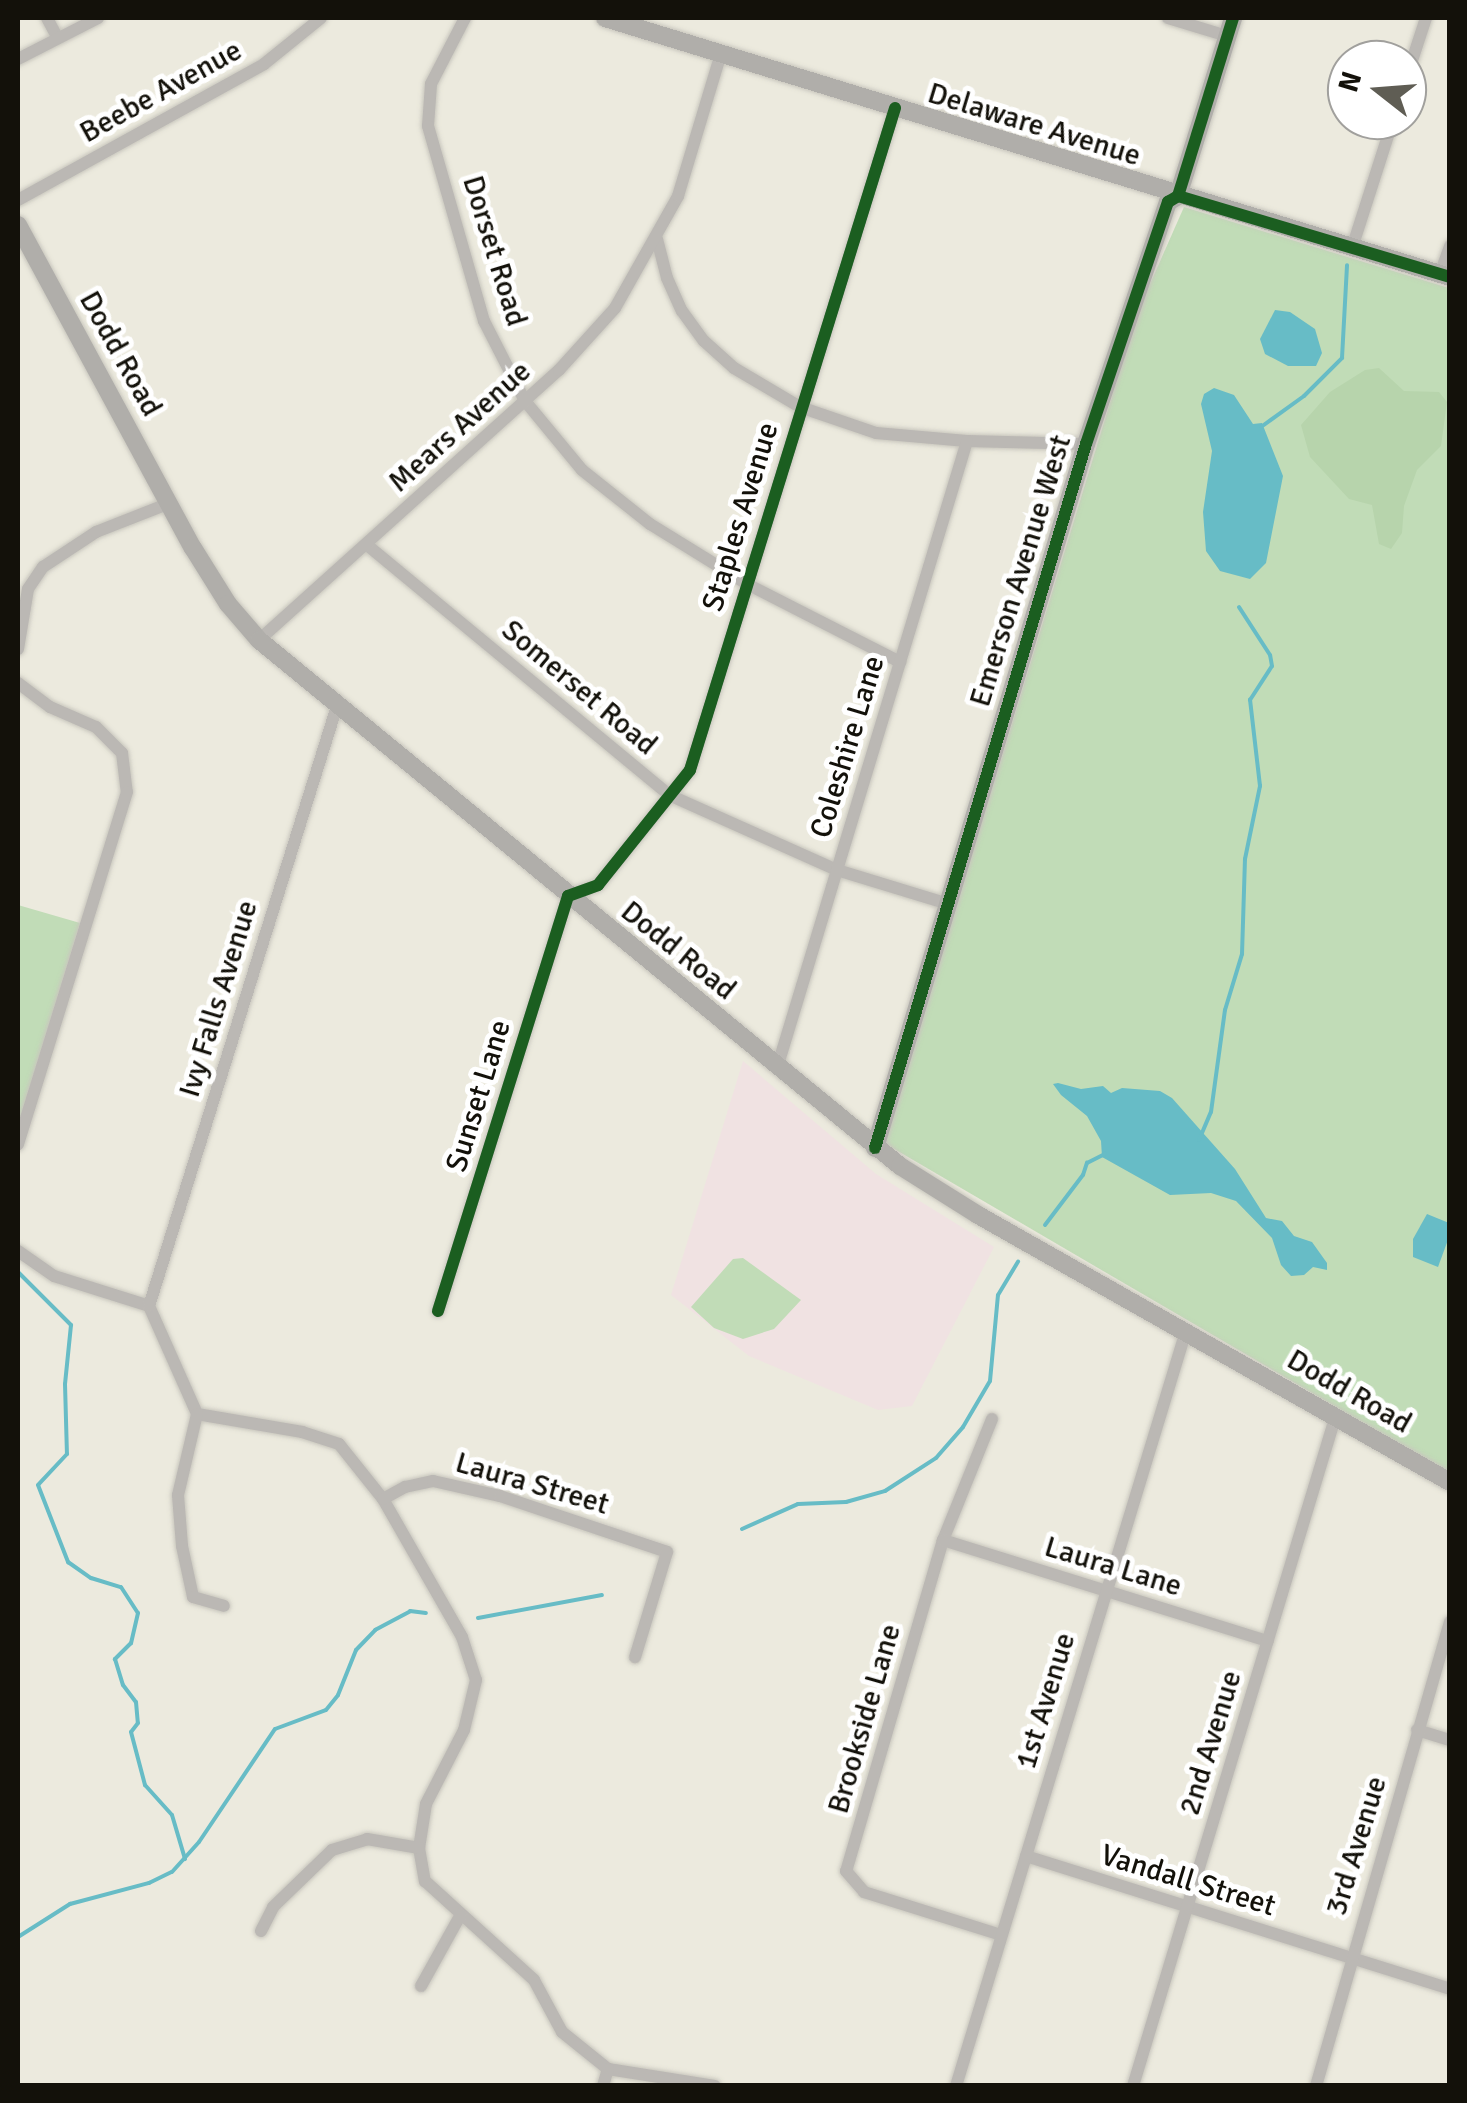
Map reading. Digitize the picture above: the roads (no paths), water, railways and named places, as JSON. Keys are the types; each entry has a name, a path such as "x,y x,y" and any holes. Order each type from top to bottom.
{"street":[{"path":"46,18 58,37"},
{"path":"18,59 98,18"},
{"name":"Beebe Avenue","path":"18,200 264,64 321,18"},
{"name":"Dorset Road","path":"466,18 431,84 428,126 484,321 525,401 582,470 650,524 746,584 900,662"},
{"name":"Delaware Avenue","path":"606,18 1445,276"},
{"path":"1168,18 1230,27"},
{"name":"Emerson Avenue West","path":"875,1148 945,903 1086,444 1168,202 1178,196 1230,27"},
{"name":"Mears Avenue","path":"259,640 525,401 615,308 678,196 721,54"},
{"name":"Staples Avenue","path":"568,896 598,885 690,770 895,108"},
{"path":"1352,248 1387,140"},
{"name":"Dodd Road","path":"18,224 219,590 259,640 875,1148 945,1196 1450,1482"},
{"path":"657,239 667,278 682,311 704,341 734,368 800,408 876,433 967,442 1086,444"},
{"path":"1445,276 1450,246"},
{"name":"Coleshire Lane","path":"776,1068 967,442"},
{"path":"18,649 28,589 44,567 96,532 170,502"},
{"name":"Somerset Road","path":"367,544 669,794 837,870 945,903"},
{"path":"18,683 50,707 96,727 122,753 127,792 18,1145"},
{"name":"Ivy Falls Avenue","path":"149,1306 337,706"},
{"name":"Sunset Lane","path":"438,1311 568,896"},
{"path":"18,1251 54,1276 149,1306 197,1414 178,1494 182,1546 193,1596 224,1606"},
{"name":"1st Avenue","path":"956,2086 1186,1330"},
{"path":"197,1414 302,1432 339,1444 384,1499 462,1636 476,1680 464,1730 426,1804 418,1848 425,1881 534,1980 562,2032 608,2069 714,2086"},
{"name":"2nd Avenue","path":"1133,2086 1336,1415"},
{"name":"Brookside Lane","path":"992,1419 943,1540 846,1870 864,1892 1002,1935"},
{"name":"Laura Street","path":"384,1499 405,1487 433,1482 500,1496 666,1552 635,1658"},
{"name":"Laura Lane","path":"943,1540 1268,1641"},
{"name":"3rd Avenue","path":"1316,2086 1349,1958 1450,1622"},
{"path":"1418,1730 1450,1740"},
{"path":"261,1931 273,1908 332,1850 368,1839 418,1848"},
{"name":"Vandall Street","path":"1026,1856 1450,1989"},
{"path":"422,1986 461,1914"},
{"path":"603,2086 608,2069"}],"water":[{"path":"1275,310 1290,312 1315,329 1322,353 1316,366 1288,366 1265,354 1260,339"},
{"path":"1214,388 1234,395 1253,424 1262,423 1283,476 1266,563 1250,579 1220,571 1206,551 1203,512 1212,451 1201,404 1204,394"},
{"path":"1053,1084 1081,1089 1103,1086 1111,1093 1122,1088 1160,1091 1172,1098 1235,1169 1266,1218 1282,1221 1294,1236 1312,1242 1327,1263 1327,1270 1313,1267 1304,1275 1291,1276 1281,1265 1272,1238 1236,1201 1211,1193 1170,1195 1102,1157 1101,1141 1087,1116 1061,1095"},
{"path":"1427,1214 1449,1223 1449,1237 1438,1267 1413,1257 1413,1239"}],"waterway":[{"path":"1261,427 1304,396 1342,358 1347,265"},
{"path":"1199,1140 1211,1112 1225,1010 1242,954 1245,859 1260,786 1250,700 1272,666 1270,655 1239,607"},
{"path":"1045,1225 1083,1175 1087,1163 1105,1154"},
{"path":"742,1529 798,1504 846,1502 885,1491 936,1458 963,1427 990,1381 998,1295 1018,1262"},
{"path":"18,1272 71,1325 65,1384 67,1454 38,1485 68,1562 91,1578 121,1587 138,1613 131,1643 115,1659 123,1685 136,1702 138,1723 131,1732 145,1785 172,1815 185,1859"},
{"path":"478,1618 602,1595"},
{"path":"18,1937 70,1904 149,1883 172,1872 199,1842 275,1729 326,1710 338,1695 356,1650 375,1630 410,1611 426,1613"}]}
